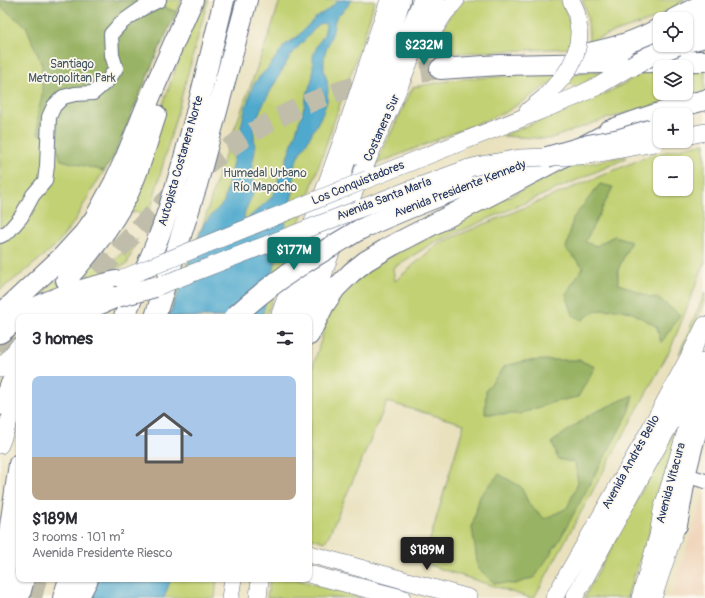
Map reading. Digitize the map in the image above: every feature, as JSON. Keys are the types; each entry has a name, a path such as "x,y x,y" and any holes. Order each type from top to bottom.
{"highway":[{"path":"0,315 62,257 85,232 95,218 125,159 193,0"},
{"name":"Autopista Costanera Norte","path":"119,295 143,276 162,228 178,180 224,0"},
{"name":"Autopista Costanera Norte","path":"156,314 208,146 247,0"},
{"path":"318,228 350,144 400,0"},
{"path":"420,38 435,0"},
{"path":"687,12 705,2"},
{"path":"66,280 100,240 130,189 160,105 184,21"},
{"path":"500,65 567,57 602,50 634,42 653,32"},
{"path":"693,40 705,37"},
{"path":"632,66 660,52"},
{"path":"440,69 500,65 705,61"},
{"name":"Avenida Presidente Kennedy","path":"237,314 253,300 298,267 359,230 422,203 621,126 649,116 705,100"},
{"path":"693,116 705,113"},
{"path":"312,329 324,305 335,289 352,272 366,261 393,245 513,184 621,126"},
{"path":"547,157 588,145 620,138 653,135"},
{"path":"144,314 178,246"},
{"path":"26,314 34,308 57,297 119,295 155,287"},
{"path":"78,314 119,295"},
{"path":"0,333 16,321"},
{"path":"0,405 16,374"},
{"path":"677,525 687,468 705,404"},
{"path":"3,598 8,533 16,483"},
{"path":"18,598 23,582"},
{"path":"54,598 59,582"},
{"path":"63,598 80,585"}],"main road":[{"name":"Costanera Sur","path":"294,314 344,135 389,0"},
{"name":"Costanera Sur","path":"280,314 318,228 376,106 422,0"},
{"name":"Costanera Sur","path":"312,316 324,270 359,178 420,38 440,0"},
{"path":"401,84 444,14 456,0"},
{"path":"508,124 535,106 545,97 570,68 576,56 579,43 579,30 576,11 571,0"},
{"path":"693,25 705,19"},
{"name":"Los Conquistadores","path":"55,314 79,298 97,289 119,295 368,179 565,102 598,86 632,66 653,51"},
{"path":"693,135 705,132"},
{"name":"Avenida Santa María","path":"155,287 413,188 470,168 503,160 547,157"},
{"path":"97,314 119,295"},
{"name":"Avenida Andrés Bello","path":"554,598 643,442 688,360 705,325"},
{"path":"0,369 16,350"},
{"name":"Avenida Andrés Bello","path":"574,598 705,361"},
{"name":"Avenida Vitacura","path":"640,598 658,536 662,510 705,369"},
{"path":"0,446 16,406"},
{"name":"Avenida Vitacura","path":"653,598 677,525 698,479 705,434"},
{"path":"312,555 470,598"},
{"path":"312,575 402,598"},
{"path":"230,598 233,582"},
{"path":"258,598 260,582"}],"street":[{"path":"0,236 8,232 21,217 33,195 45,181 49,117 54,106 63,97 75,94 93,93 109,80 116,68 112,55 111,34 121,23 159,0"}],"shaded area":[{"path":"705,491 705,598 671,598 701,503"}],"green space":[{"name":"Santiago Metropolitan Park","path":"0,0 182,0 158,51 113,158 94,186 74,222 55,246 0,290"},
{"path":"0,0 144,0 177,12 158,51 113,158 104,171 61,160 53,137 38,134 38,112 42,96 42,65 26,26 1,7"},
{"path":"201,0 208,0 151,208 145,216 137,212 124,215 194,16"},
{"name":"Humedal Urbano Río Mapocho","path":"280,0 375,0 267,314 170,314 177,287 203,225 221,166 270,32"},
{"path":"464,0 561,0 572,30 572,48 432,54 449,17"},
{"path":"582,0 685,0 665,12 653,12 653,19 589,41 586,10"},
{"path":"705,65 705,92 693,95 693,66"},
{"path":"652,68 653,100 675,100 605,119 549,139 502,136 605,94"},
{"path":"608,70 575,88 569,82 576,73"},
{"path":"559,73 557,79 506,112 376,164 413,87 458,79"},
{"path":"705,143 705,262 671,348 534,598 432,566 424,560 464,424 387,402 329,535 325,542 312,538 312,371 329,313 347,289 376,264 458,221 568,168 625,156 625,159 433,243 393,268 395,281 439,243 651,155 682,148 693,148 693,146"},
{"path":"600,184 613,187 585,242 596,246 614,236 631,241 618,270 618,283 649,297 658,298 680,315 661,343 657,327 631,312 617,309 595,311 582,320 573,315 566,294 583,267 566,249 573,218"},
{"path":"137,239 127,264 49,292 20,307 50,277 60,284 93,255 109,265"},
{"path":"705,292 705,299 690,339 679,354"},
{"path":"579,360 595,367 578,397 554,402 520,414 485,414 486,390 505,366 525,361"},
{"path":"633,395 628,414 560,539 535,577 515,584 494,583 478,568 472,527 480,496 499,474 521,487 530,506 545,519 567,508 578,483 575,463 558,459 552,442 591,414"},
{"path":"691,400 671,470 628,594 628,598 584,598"},
{"path":"87,582 217,582 215,598 82,598"},
{"path":"270,582 306,582 363,598 267,598"}],"water":[{"path":"339,0 352,0 335,20 333,31 325,53 324,71 328,89 327,101 323,113 299,154 293,169 293,192 263,314 170,314 204,223 224,202 244,113 253,85 285,45 296,38 315,18","holes":["325,23 326,26 324,35 313,56 313,75 311,83 276,189 271,198 246,220 244,218 245,211 253,194 252,166 255,151 255,126 261,108 290,56 319,24"]},
{"path":"87,582 170,582 164,598 82,598"}],"tunnel":[{"path":"82,298 117,252 172,195 189,179 248,135 291,111 337,92 380,80 440,69"},
{"path":"0,351 16,332"},
{"path":"32,598 36,582"}]}
